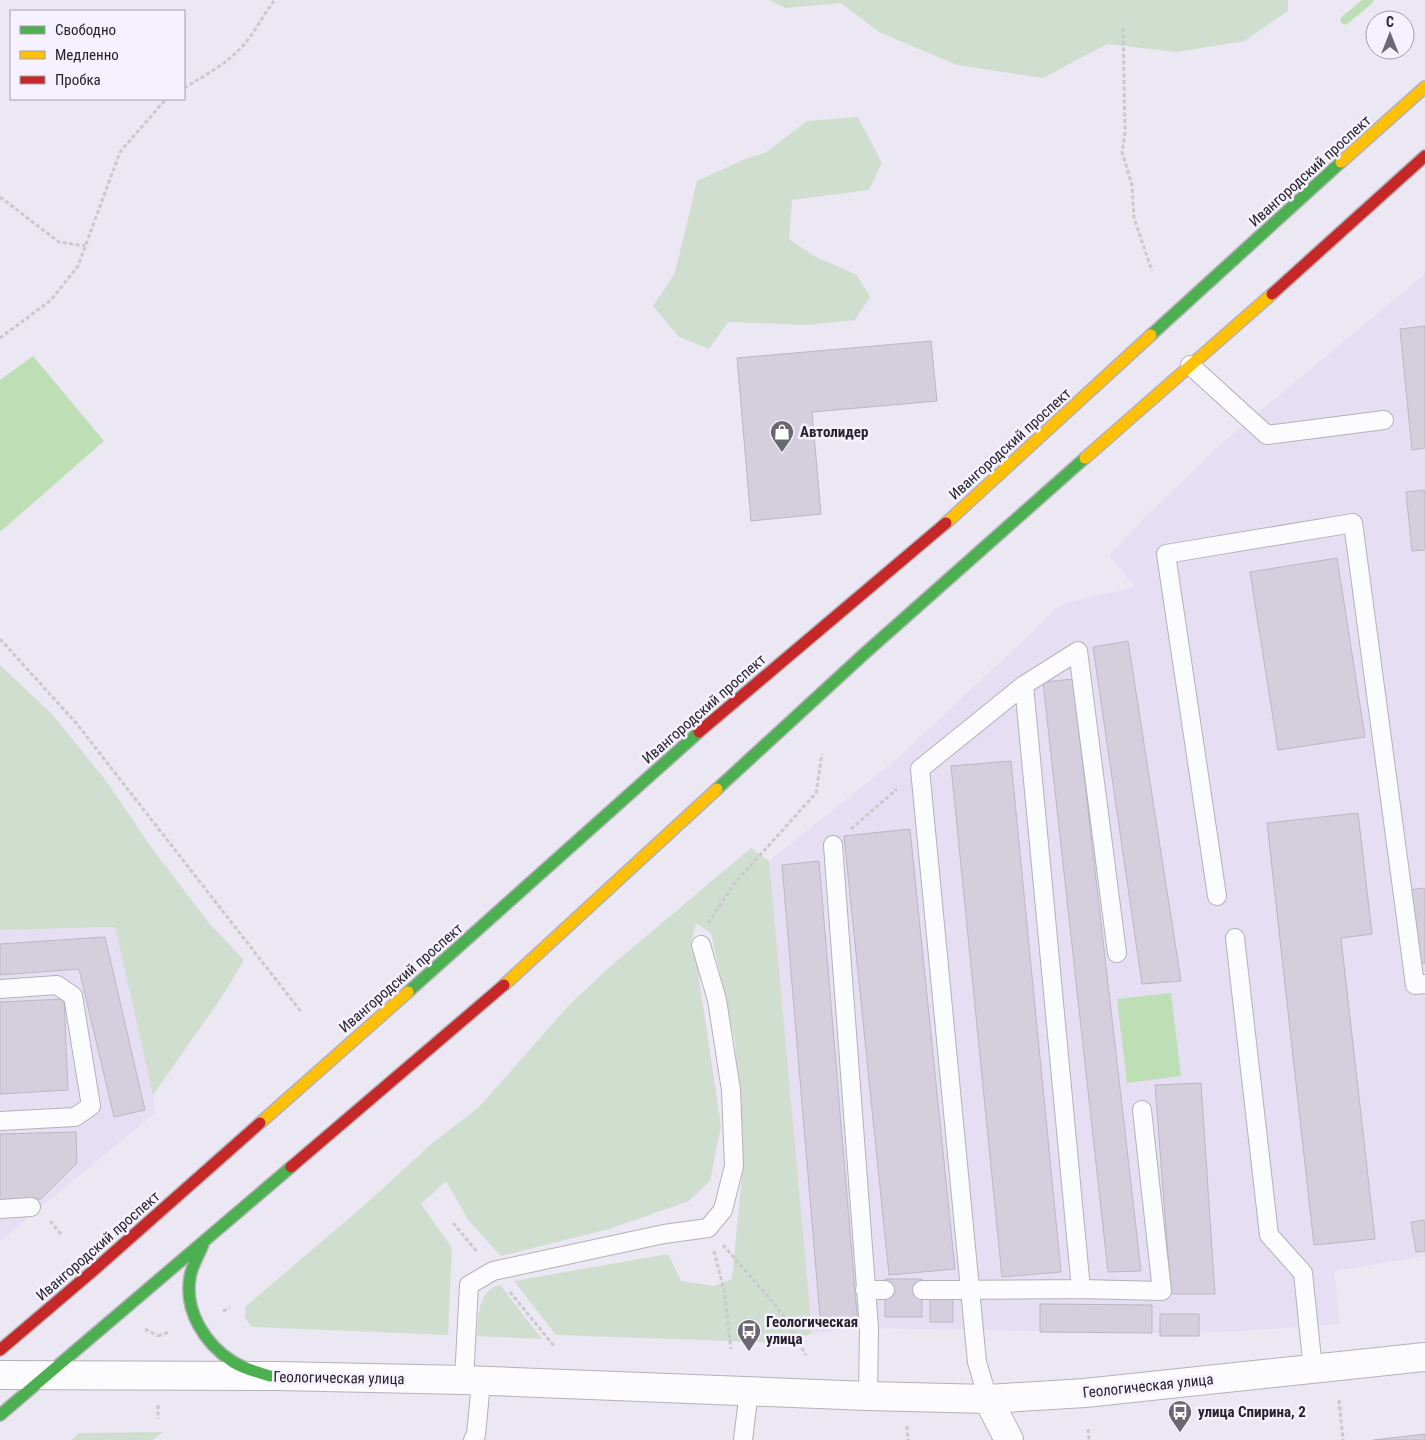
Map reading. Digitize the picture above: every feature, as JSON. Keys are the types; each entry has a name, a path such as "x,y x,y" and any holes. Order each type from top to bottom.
{"highway":[{"name":"Ивангородский проспект","path":"0,1350 94,1270 507,905 728,706 966,506 1425,87"},
{"path":"0,1415 492,996 864,654 1234,328 1425,156"},
{"path":"204,1241 190,1274 188,1292 190,1308 195,1321 212,1345 234,1363 270,1376"}],"street":[{"name":"Геологическая улица","path":"0,1375 270,1376 473,1381 988,1399 1085,1393 1425,1357"},
{"path":"988,1399 992,1440"},
{"path":"988,1399 1009,1440"}],"lane":[{"path":"1190,365 1267,435 1384,420"},
{"path":"1217,896 1166,554 1353,523 1415,985 1425,984"},
{"path":"988,1399 977,1362 920,769 1024,685 1078,651 1117,953"},
{"path":"1024,685 1081,1289"},
{"path":"833,845 869,1328 868,1396"},
{"path":"1235,938 1269,1235 1302,1273 1313,1369"},
{"path":"474,1440 476,1434 470,1285 493,1271 664,1234 708,1228 723,1210 734,1166 731,1090 717,1000 701,945"},
{"path":"0,989 57,985 72,996 91,1106 75,1117 0,1121"},
{"path":"922,1290 1081,1289 1162,1291 1142,1110"},
{"path":"0,1209 31,1207"},
{"path":"866,1290 885,1290"},
{"path":"743,1440 749,1391"}],"path":[{"path":"185,87 226,63 247,41 275,0"},
{"path":"1123,28 1125,133 1122,152 1132,186 1134,218 1152,271"},
{"path":"0,338 51,300 78,266 120,152 165,100"},
{"path":"0,197 59,242 85,246"},
{"path":"0,639 77,724 302,1013"},
{"path":"701,945 709,921 734,884 816,793 822,754"},
{"path":"833,845 920,769"},
{"path":"49,1219 61,1234"},
{"path":"708,1228 724,1290 731,1349"},
{"path":"708,1228 778,1308 806,1355"},
{"path":"144,1328 158,1336 158,1345"},
{"path":"1339,1400 1343,1440"},
{"path":"907,1424 908,1440"},
{"path":"1088,1429 1089,1440"}],"shaded area":[{"path":"769,0 1288,0 1288,11 1244,41 1177,52 1107,44 1043,78 957,65 879,32 841,3 785,8"},
{"path":"858,117 882,163 869,190 792,200 789,239 814,256 857,275 870,297 855,320 804,325 728,322 709,349 679,337 653,306 675,273 697,181 745,159 765,153 807,121"},
{"path":"1425,274 1425,1256 1334,1271 1340,1324 1240,1331 1152,1333 869,1328 812,1333 769,861 898,758 1062,604 1135,587 1109,555 1146,516 1228,438"},
{"path":"33,356 104,441 0,532 0,380"},
{"path":"0,665 52,714 107,782 151,847 209,923 244,960 221,998 153,1095 115,927 0,930"},
{"path":"751,848 769,861 812,1333 789,1343 556,1335 514,1281 668,1254 681,1281 714,1286 732,1279 743,1164 735,1042 711,933 696,923 691,943 697,965 721,1126 710,1181 689,1201 609,1229 501,1256 469,1221 446,1181 421,1204 452,1248 448,1335 252,1327 245,1318 245,1307 367,1203 430,1145 479,1107 570,1004 612,965"},
{"path":"115,927 153,1095 155,1113 0,1241 0,930"},
{"path":"1171,993 1181,1076 1127,1083 1117,999"},
{"path":"500,1285 542,1339 477,1336 479,1313 483,1298 492,1288"},
{"path":"163,1432 153,1440 71,1440 79,1433"}],"building":[{"path":"1425,326 1425,448 1412,450 1400,329"},
{"path":"931,341 937,401 812,412 821,514 751,521 737,358"},
{"path":"1425,490 1425,550 1412,551 1406,492"},
{"path":"1337,558 1365,737 1278,750 1250,572"},
{"path":"1128,641 1181,981 1142,984 1093,647"},
{"path":"1073,679 1141,1271 1108,1272 1043,682"},
{"path":"1011,761 1061,1272 1002,1277 951,766"},
{"path":"1358,813 1372,934 1341,938 1375,1239 1314,1245 1267,823"},
{"path":"910,829 955,1269 889,1275 844,836"},
{"path":"819,861 858,1327 821,1329 782,865"},
{"path":"1425,888 1425,963 1420,964 1409,890"},
{"path":"105,937 145,1110 114,1117 79,969 0,975 0,944"},
{"path":"64,999 68,1090 0,1094 0,1002"},
{"path":"1201,1083 1215,1294 1171,1294 1155,1085"},
{"path":"76,1132 77,1163 41,1199 0,1201 0,1134"},
{"path":"1425,1220 1425,1251 1416,1252 1411,1222"},
{"path":"885,1279 922,1279 922,1317 885,1317"},
{"path":"930,1298 953,1298 953,1322 930,1322"},
{"path":"1040,1304 1152,1305 1152,1333 1040,1332"},
{"path":"1160,1314 1199,1314 1199,1336 1160,1336"},
{"path":"1425,1434 1425,1440 1373,1440"}],"waterway":[{"path":"1345,20 1369,0"}],"traffic: fast":[{"path":"1151,335 1341,162"},
{"path":"717,789 864,654 1085,458"},
{"path":"408,992 699,732"},
{"path":"0,1415 291,1167"},
{"path":"203,1244 191,1273 189,1290 190,1302 199,1326 223,1355 246,1368 270,1376"}],"traffic: slow":[{"path":"1341,162 1425,87"},
{"path":"1085,458 1272,294"},
{"path":"946,523 1151,335"},
{"path":"504,985 717,789"},
{"path":"260,1123 408,992"}],"traffic: jam":[{"path":"1272,294 1425,156"},
{"path":"699,732 946,523"},
{"path":"291,1167 504,985"},
{"path":"0,1350 94,1270 260,1123"}],"place":[{"name":"Автолидер","path":"782,453"},
{"name":"Геологическая улица","path":"749,1352"},
{"name":"улица Спирина, 2","path":"1180,1433"}]}
